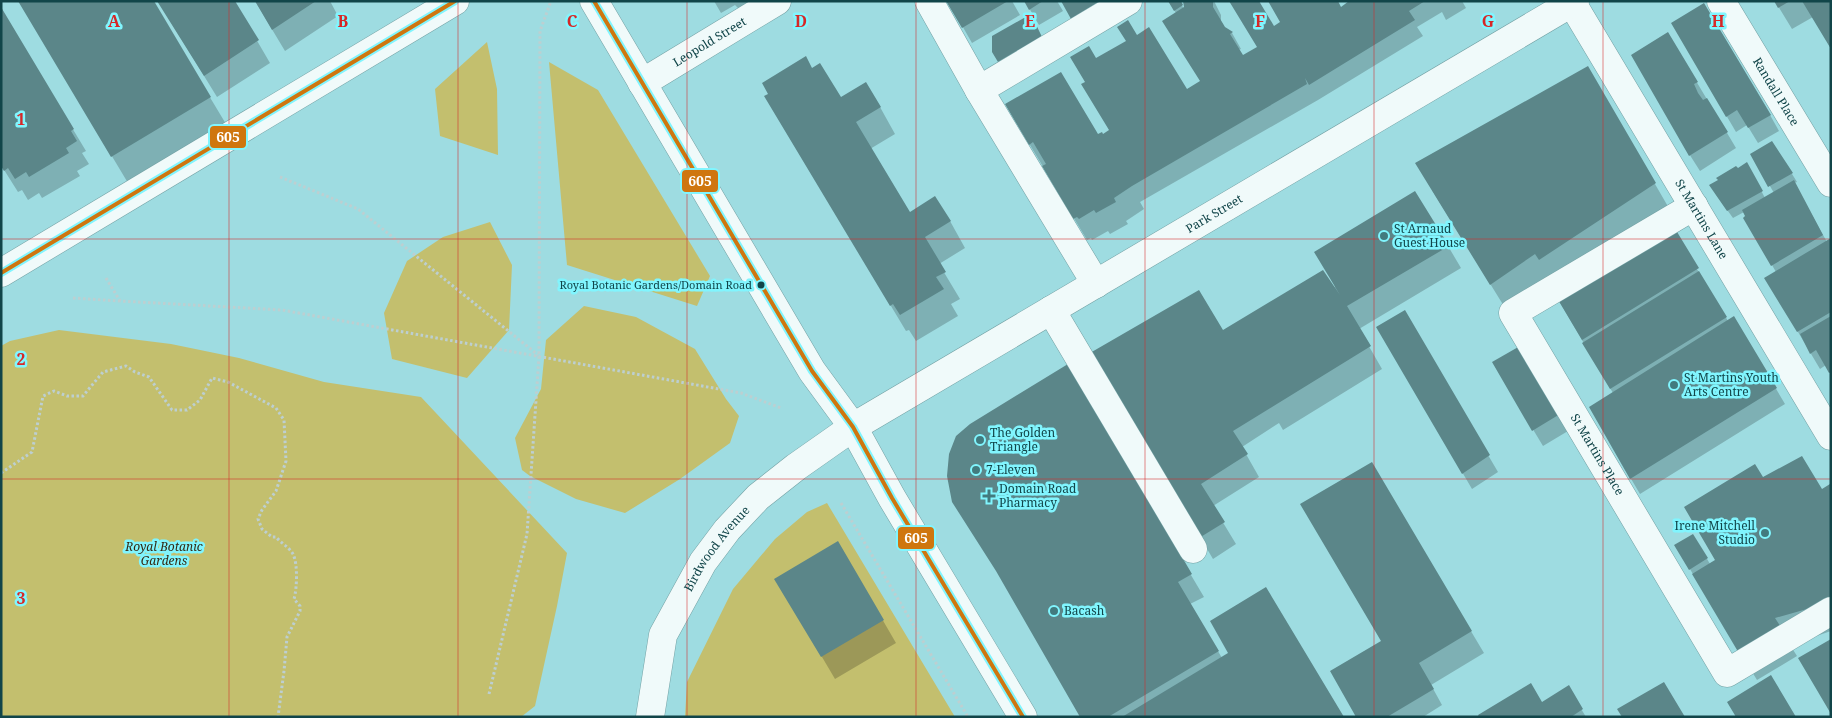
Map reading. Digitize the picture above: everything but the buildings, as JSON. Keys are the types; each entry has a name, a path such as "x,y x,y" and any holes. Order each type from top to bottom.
{"street":[{"path":"5,263 455,1"},
{"path":"594,1 812,371 852,427 1023,717"},
{"name":"Leopold Street","path":"642,83 778,1"},
{"path":"929,1 978,90 1096,284"},
{"path":"978,90 1128,1"},
{"name":"Randall Place","path":"1721,1 1831,183"},
{"name":"St Martins Lane","path":"1574,2 1831,436"},
{"name":"Park Street","path":"852,427 1574,2"},
{"name":"St Martins Place","path":"1694,206 1514,312 1727,673 1831,612"},
{"path":"1050,310 1193,549"},
{"name":"Birdwood Avenue","path":"650,717 663,635 703,562 727,530 758,497 796,466 852,427"}],"path":[{"path":"489,694 527,534 539,356 540,31 551,1"},
{"path":"280,177 358,210 539,356"},
{"path":"106,278 120,301"},
{"path":"73,298 282,310 741,393 781,408"},
{"path":"1,473 32,452 42,396 54,391 67,396 83,396 103,372 126,366 135,372 149,377 172,410 187,410 200,400 212,378 228,382 276,408 284,420 286,461 276,491 262,510 258,519 262,529 272,537 276,537 293,555 296,564 297,589 294,599 300,606 300,611 287,637 278,717"},
{"path":"840,503 968,717"}],"green space":[{"path":"487,42 497,89 498,155 440,136 435,89"},
{"path":"549,62 598,90 710,276 697,306 567,265"},
{"path":"490,222 512,265 509,330 467,378 392,359 384,313 407,261 443,237"},
{"path":"584,306 636,317 695,349 726,399 739,416 730,443 680,479 625,513 576,499 530,476 522,470 515,438 541,389 546,340"},
{"name":"Royal Botanic Gardens","path":"59,330 171,344 239,358 324,382 421,397 567,553 535,706 521,717 1,717 1,346 10,341"},
{"path":"827,503 955,717 685,717 687,682 733,589 775,539 807,512"}],"transit line":[{"name":"605","path":"1,273 455,1"},
{"name":"605","path":"594,1 812,371 853,427 892,498 1023,717"}],"place":[{"name":"St Arnaud Guest House","path":"1384,236"},
{"name":"Royal Botanic Gardens/Domain Road","path":"761,285"},
{"name":"St Martins Youth Arts Centre","path":"1674,385"},
{"name":"The Golden Triangle","path":"980,440"},
{"name":"7-Eleven","path":"976,470"},
{"name":"Domain Road Pharmacy","path":"989,496"},
{"name":"Irene Mitchell Studio","path":"1765,533"},
{"name":"Bacash","path":"1054,611"}]}
